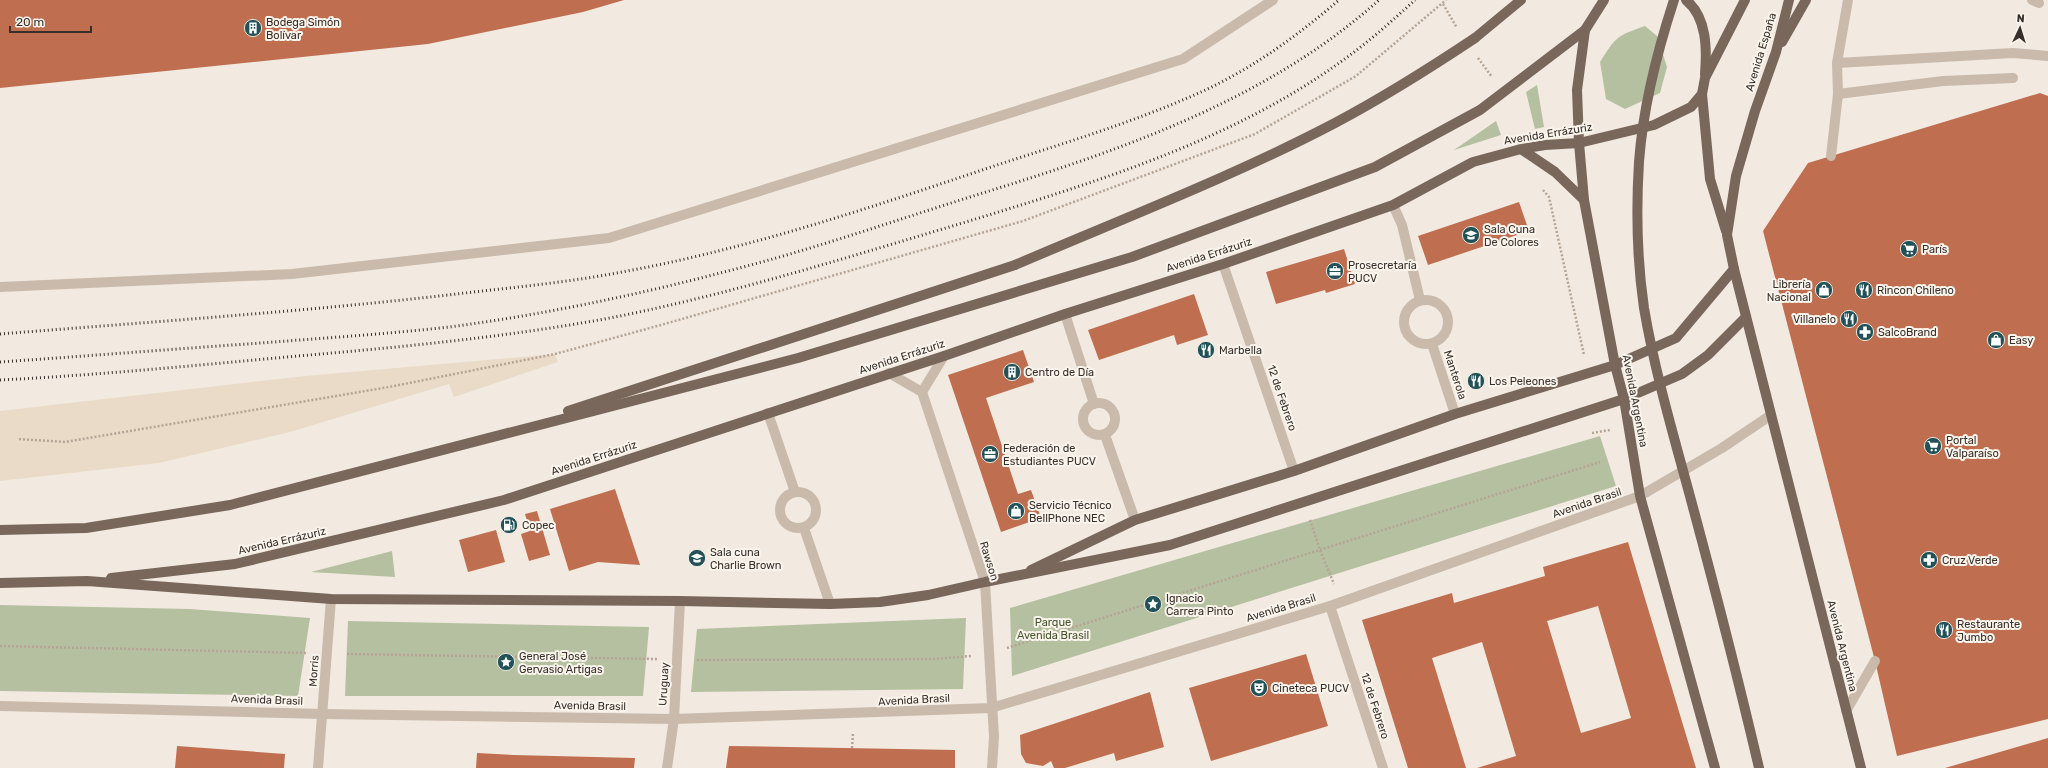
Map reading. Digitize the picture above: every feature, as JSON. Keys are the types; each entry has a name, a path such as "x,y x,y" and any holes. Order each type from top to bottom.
{"main road":[{"path":"480,440 1015,265 1248,166 1336,122 1433,66 1475,38 1521,0"},
{"path":"1585,30 1604,0"},
{"path":"1674,0 1657,55 1644,117 1639,162 1638,196 1644,308 1657,368 1724,624 1759,768"},
{"path":"1686,0 1694,6 1701,21 1704,36 1706,57 1705,78 1702,94 1710,179 1727,235"},
{"path":"1705,78 1745,0"},
{"name":"Avenida España","path":"1755,111 1776,52 1789,0"},
{"path":"1776,52 1806,0"},
{"name":"Avenida Argentina","path":"1585,30 1578,90 1579,143 1584,200 1615,365 1624,399 1640,496 1715,768"},
{"name":"Avenida Errázuriz","path":"0,530 86,528 230,505 798,358 1139,255 1376,167 1480,110 1585,30"},
{"name":"Avenida Errázuriz","path":"87,581 235,564 504,500 944,356 1065,314 1223,264 1393,205 1473,162 1521,149 1545,145 1579,143 1654,125 1690,107 1702,94"},
{"name":"Avenida Argentina","path":"1755,111 1736,176 1727,235 1746,317 1861,768"},
{"path":"1521,149 1555,172 1584,200"},
{"path":"1017,577 1135,520 1294,471 1455,414 1615,365 1676,338 1734,269"},
{"path":"0,584 87,581 331,599 680,601 830,604 880,602 928,596 985,582 1017,577 1170,546 1624,399 1682,374 1708,355 1746,317"}],"street":[{"path":"0,287 292,274 609,238 1183,59 1273,0"},
{"path":"1831,156 1838,94 1837,63 1848,0"},
{"path":"1837,63 2013,53 2048,56"},
{"path":"1838,94 1943,81 2013,78"},
{"path":"1393,205 1402,225 1420,300"},
{"name":"12 de Febrero","path":"1223,264 1294,471"},
{"name":"Manterola","path":"1420,300 1435,301 1442,306 1447,316 1448,327 1444,334 1432,344 1418,343 1412,339 1404,328 1405,314 1414,303 1420,300"},
{"path":"1065,314 1094,404"},
{"name":"Manterola","path":"1432,344 1455,414"},
{"path":"889,373 922,392 944,356"},
{"name":"Rawson","path":"922,392 985,582 991,708 994,737 992,768"},
{"path":"1094,404 1105,404 1114,411 1114,428 1105,435 1095,435 1090,433 1084,425 1083,415 1089,406 1094,404"},
{"path":"768,413 795,492"},
{"name":"Avenida Brasil","path":"0,706 323,714 674,719 991,708 1330,606 1640,496 1722,448 1771,415"},
{"path":"1105,435 1135,520"},
{"path":"795,492 806,493 811,497 816,508 814,520 804,528 787,525 780,515 781,504 784,499 795,492"},
{"path":"804,528 830,604"},
{"name":"Morris","path":"318,768 331,599"},
{"name":"Uruguay","path":"666,768 674,719 680,601"},
{"name":"12 de Febrero","path":"1330,606 1383,768"},
{"path":"1846,711 1875,661"}],"path":[{"path":"19,439 65,442 390,387 555,354 1023,221 1255,134 1356,76 1446,0"},
{"path":"1540,186 1549,198 1585,358 1579,376"},
{"path":"1304,502 1320,550 1341,602"}],"green space":[{"path":"1645,26 1657,36 1667,67 1660,93 1625,109 1606,99 1600,62 1618,38 1628,32"},
{"path":"1537,85 1544,127 1535,129 1526,92"},
{"path":"1496,121 1501,135 1454,150"},
{"name":"Parque Avenida Brasil","path":"1600,436 1616,486 1012,676 1010,608"},
{"path":"392,551 395,577 311,572"},
{"path":"0,605 190,609 310,618 298,696 0,691"},
{"path":"966,618 963,689 691,692 697,629"},
{"path":"348,621 649,627 643,696 345,696"}],"shaded area":[{"path":"555,354 558,362 454,397 449,384 290,432 159,463 0,481 0,411 305,376"}],"building":[{"name":"Bodega Simón Bolívar","path":"0,0 624,0 583,12 428,44 0,88"},
{"name":"Portal Valparaíso","path":"2040,93 2048,96 2048,719 1897,756 1875,661 1763,231 1808,163"},
{"path":"1519,202 1529,231 1428,265 1418,236"},
{"path":"1344,249 1355,284 1326,293 1325,290 1276,304 1266,272"},
{"path":"1194,294 1208,335 1177,345 1174,335 1099,360 1088,330"},
{"path":"1023,350 1034,382 986,398 1018,494 1031,490 1041,518 1001,532 948,375"},
{"path":"615,489 640,565 598,562 569,571 550,509"},
{"path":"537,511 550,555 529,561 521,534 530,531 525,514"},
{"path":"496,530 505,562 468,572 459,540"},
{"path":"1628,542 1696,768 1477,768 1516,756 1482,642 1432,658 1466,768 1408,768 1362,620 1452,593 1454,603 1545,576 1543,567","holes":["1598,606 1631,718 1581,733 1547,621"]},
{"path":"1306,654 1328,726 1211,761 1189,688"},
{"path":"1150,692 1164,747 1116,761 1114,753 1065,768 1054,768 1051,761 1043,766 1026,763 1021,754 1020,735"},
{"path":"2048,738 2048,768 1945,768"},
{"path":"177,746 285,754 284,768 175,768"},
{"path":"729,746 955,750 955,768 726,768"},
{"path":"477,753 635,758 634,768 476,768"}],"railway":[{"path":"0,334 336,307 514,288 601,276 719,251 813,225 860,210 1097,132 1169,106 1212,87 1251,66 1305,28 1339,0"},
{"path":"0,362 355,336 449,327 530,315 610,299 730,271 820,245 1079,162 1186,120 1237,96 1287,68 1334,36 1379,0"},
{"path":"0,380 187,366 376,349 532,331 654,309 784,276 956,225 1057,193 1158,158 1208,137 1256,114 1302,88 1364,45 1415,0"}],"place":[{"name":"Bodega Simón Bolívar","path":"253,28"},
{"name":"Sala Cuna De Colores","path":"1471,235"},
{"name":"París","path":"1909,249"},
{"name":"Prosecretaría PUCV","path":"1335,271"},
{"name":"Librería Nacional","path":"1824,290"},
{"name":"Rincon Chileno","path":"1864,290"},
{"name":"Villanelo","path":"1849,319"},
{"name":"SalcoBrand","path":"1865,332"},
{"name":"Easy","path":"1996,340"},
{"name":"Marbella","path":"1206,350"},
{"name":"Centro de Día","path":"1012,372"},
{"name":"Los Peleones","path":"1476,381"},
{"name":"Portal Valparaíso","path":"1933,446"},
{"name":"Federación de Estudiantes PUCV","path":"990,454"},
{"name":"Servicio Técnico BellPhone NEC","path":"1016,511"},
{"name":"Copec","path":"509,525"},
{"name":"Sala cuna Charlie Brown","path":"697,558"},
{"name":"Cruz Verde","path":"1929,560"},
{"name":"Ignacio Carrera Pinto","path":"1153,604"},
{"name":"Restaurante Jumbo","path":"1944,630"},
{"name":"General José Gervasio Artigas","path":"506,662"},
{"name":"Cineteca PUCV","path":"1259,688"}]}
